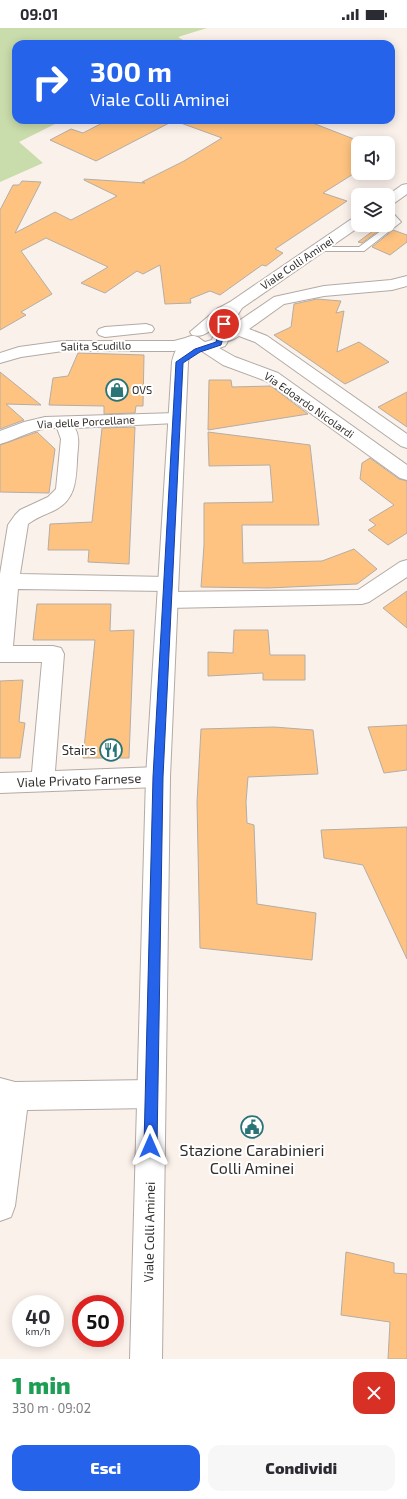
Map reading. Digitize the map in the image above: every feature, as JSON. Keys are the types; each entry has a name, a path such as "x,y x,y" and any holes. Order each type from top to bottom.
{"street":[{"path":"395,196 407,188"},
{"name":"Viale Colli Aminei","path":"214,336 223,312 236,305 351,226"},
{"path":"214,336 280,300 287,298 324,291 392,285 407,281"},
{"name":"Viale Colli Aminei","path":"146,1359 158,777 180,362 214,336 236,305"},
{"path":"19,352 32,344 79,334 146,329"},
{"name":"Salita Scudillo","path":"0,358 19,352 62,346 174,346 214,336"},
{"name":"Via Edoardo Nicolardi","path":"214,336 261,339 407,442"},
{"name":"Via Edoardo Nicolardi","path":"214,336 229,361 272,377 407,474"},
{"name":"Via delle Porcellane","path":"0,438 36,423 176,418"},
{"path":"43,781 53,654 1,654 4,581 20,519 26,515 44,509 57,500 65,489 70,435 62,423"},
{"path":"4,581 167,592 362,596 407,566"},
{"name":"Viale Privato Farnese","path":"0,783 158,777"},
{"path":"0,1206 7,1094 151,1094"}],"lane":[{"path":"318,249 361,249 384,232"}],"green space":[{"path":"0,28 207,28 178,37 183,40 12,40 12,124 55,124 19,142 43,163 0,182"}],"building":[{"path":"100,124 167,124 96,161 50,140 71,129 83,133"},
{"path":"184,124 315,124 351,138 351,175 323,193 347,201 275,249 283,253 266,266 262,265 220,295 210,291 190,299 191,303 165,304 160,265 143,274 137,271 105,293 81,283 108,267 46,238 21,251 52,294 21,312 26,315 0,330 0,210 13,185 19,185 22,181 41,182 15,233 55,212 71,220 117,196 84,179 145,183 142,182 184,161 222,138"},
{"path":"395,231 407,235 407,242 390,255 372,247 391,232 395,232"},
{"path":"372,232 377,232 362,243 358,242"},
{"path":"317,299 341,301 336,313 344,311 337,352 359,342 389,362 345,384 274,335 291,327 294,304"},
{"path":"78,353 144,355 143,406 136,406 135,413 104,414 104,406 49,405 53,378 68,376"},
{"path":"0,372 41,405 6,404 24,420 0,429"},
{"path":"209,380 231,380 232,387 271,386 308,414 208,430"},
{"path":"407,392 407,427 378,407"},
{"path":"135,427 129,564 88,562 89,550 48,550 50,524 92,522 102,428"},
{"path":"37,432 55,449 49,493 0,492 0,445"},
{"path":"208,432 310,445 319,525 242,525 243,563 322,561 354,549 377,569 357,584 268,588 201,587 204,545 204,503 273,502 270,465 209,466"},
{"path":"370,458 399,479 407,481 407,533 388,545 368,530 376,525 369,520 394,505 360,479 362,463"},
{"path":"407,591 407,628 383,608"},
{"path":"37,604 111,604 110,631 134,630 129,758 83,758 95,640 33,640"},
{"path":"234,630 268,630 270,655 305,655 305,680 263,680 263,673 208,676 208,652 233,653"},
{"path":"23,680 19,722 25,723 20,758 0,758 0,681"},
{"path":"407,725 407,770 384,773 368,727"},
{"path":"274,727 313,730 318,774 248,777 246,802 247,823 254,825 257,904 316,913 312,960 200,948 197,802 201,729"},
{"path":"407,827 407,959 363,865 324,858 321,830"},
{"path":"346,1252 394,1263 394,1273 407,1274 407,1359 388,1359 390,1322 341,1315"}],"place":[{"name":"OVS","path":"117,390"},
{"name":"Stairs","path":"111,750"},
{"name":"Stazione Carabinieri Colli Aminei","path":"252,1127"}],"route":[{"path":"150,1146 158,777 175,433 180,362 198,350 211,347 219,343 221,341 220,335 224,324"}]}
